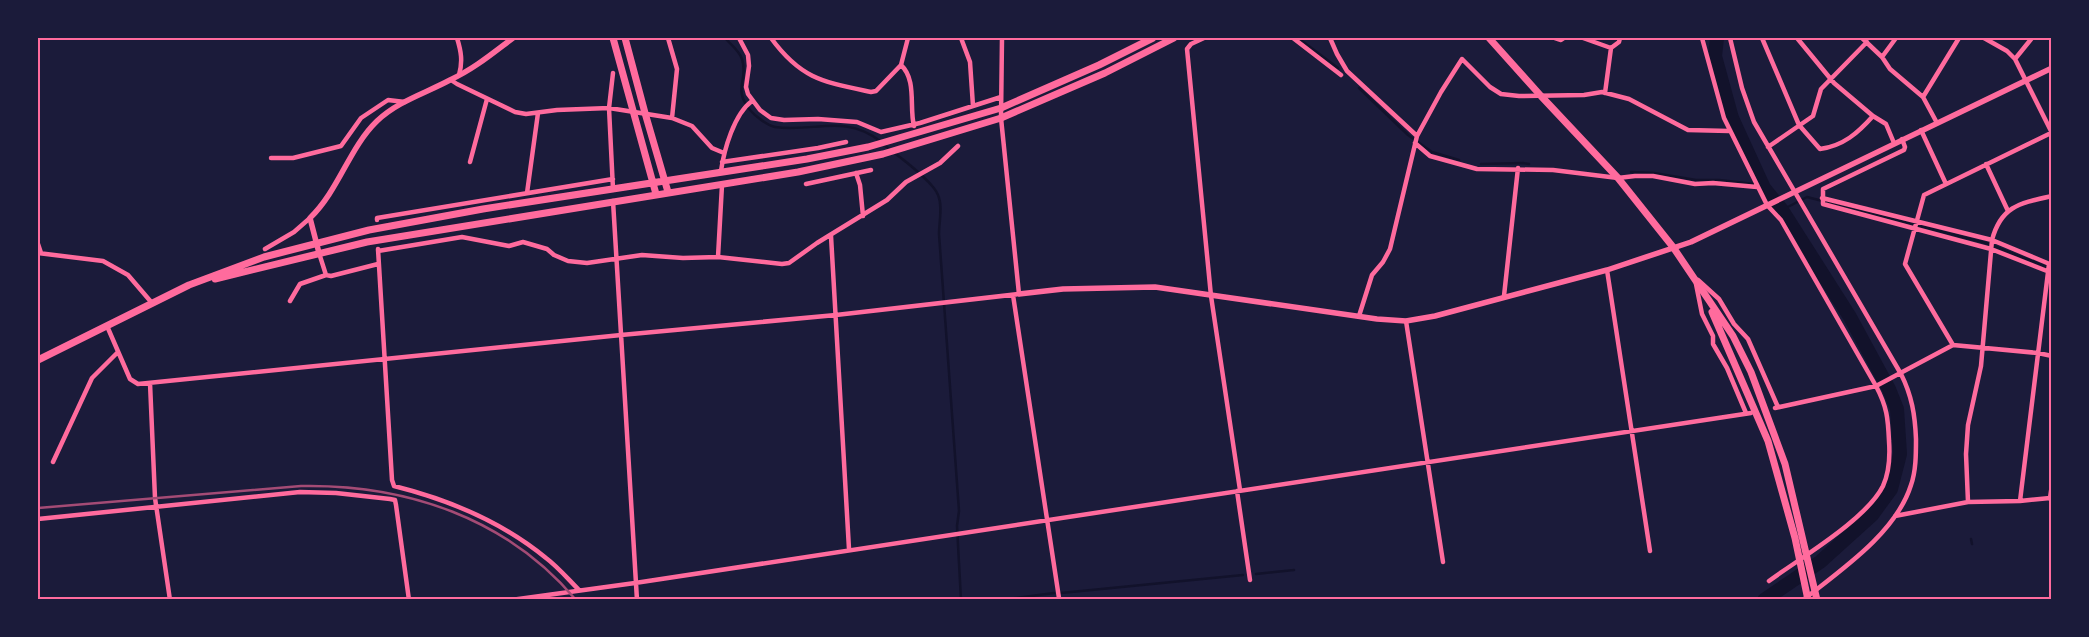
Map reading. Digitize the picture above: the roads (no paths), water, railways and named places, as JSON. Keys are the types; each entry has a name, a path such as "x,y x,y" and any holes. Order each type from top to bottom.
{"main road":[{"path":"613,38 656,194"},
{"path":"625,38 668,192"},
{"path":"38,360 189,285 264,257 369,230 483,209 808,159 868,147 1001,108 1099,65 1153,38"},
{"path":"189,285 367,242 798,172 903,149 1000,118 1105,73 1174,38"},
{"path":"1489,38 1618,178 1673,247 1733,336 1751,372 1785,464 1804,538 1817,600"},
{"path":"1708,300 1768,441 1795,538 1808,600"}],"street":[{"path":"457,38 462,65 459,75"},
{"path":"266,249 294,232 310,218 332,191 367,133 388,112 476,66 513,38"},
{"path":"668,38 677,69 672,118"},
{"path":"739,38 748,55 749,66 746,88 752,101 771,118 857,122 881,132 914,126 1001,96"},
{"path":"770,38 793,63 808,75 825,82 871,92 876,91 901,65 908,38"},
{"path":"961,38 970,62 973,106"},
{"path":"1002,38 1000,118 1016,295 1059,598"},
{"path":"1204,38 1191,44 1187,49 1211,296 1250,580"},
{"path":"1292,38 1341,75"},
{"path":"1330,38 1347,71 1417,136"},
{"path":"1555,38 1561,40 1564,38"},
{"path":"1583,38 1611,48"},
{"path":"1606,93 1611,48 1619,42 1620,38"},
{"path":"1702,38 1709,69 1729,131 1767,205 1781,220 1876,386 1887,410 1890,455 1884,484 1869,506 1857,519 1769,581"},
{"path":"1730,38 1742,88 1754,122 1901,374 1910,392 1914,410 1916,452 1912,483 1896,516 1853,561 1803,600"},
{"path":"1762,38 1799,125 1820,149 1829,148 1856,134 1873,116"},
{"path":"1797,38 1832,78 1834,83 1873,116 1886,124 1894,143"},
{"path":"1862,38 1882,57 1890,70 1923,97 1937,123"},
{"path":"1882,57 1896,38"},
{"path":"1923,97 1960,38"},
{"path":"1954,345 1906,264 1924,195 2051,133 2015,59 2007,51 1984,38"},
{"path":"2015,59 2032,38"},
{"path":"1768,147 1813,116 1821,89 1867,42"},
{"path":"1359,316 1372,276 1390,249 1417,136 1462,59 1490,87 1500,94 1541,96 1606,93 1629,99 1688,130 1729,131"},
{"path":"901,65 907,74 911,86 914,126"},
{"path":"107,326 130,379 138,384 836,315 1063,289 1114,286 1155,287 1406,321 1435,316 1607,270 1691,242 2052,68"},
{"path":"613,73 609,108 614,189"},
{"path":"451,80 515,112 526,114 557,110 609,108 672,118 692,126 712,148 724,153"},
{"path":"470,162 487,99"},
{"path":"271,158 293,158 341,146 361,118 388,100 405,102"},
{"path":"721,171 724,153 743,109 752,101"},
{"path":"527,193 538,113"},
{"path":"1921,130 1946,184"},
{"path":"1902,139 1905,147 1904,150 1824,189 1822,204 1992,249 2050,272"},
{"path":"722,162 846,142"},
{"path":"1415,143 1430,156 1477,169 1518,168 1553,170 1618,178 1653,176 1695,184 1713,183 1758,187"},
{"path":"579,590 548,559 505,529 454,504 394,486 392,480 378,250 462,237 509,246 523,242 547,249 554,255 568,261 617,260 642,255 684,258 718,257 782,264 790,263 887,200 906,182 940,163 958,146"},
{"path":"1986,164 2008,210"},
{"path":"1504,296 1518,168"},
{"path":"806,184 871,170"},
{"path":"856,173 860,185 863,216"},
{"path":"377,220 377,218 613,179"},
{"path":"718,257 722,185"},
{"path":"1968,502 1966,454 1968,425 1981,366 1992,240 1998,223 2008,210 2022,203 2052,196"},
{"path":"1822,198 1992,240 2050,264 2020,501"},
{"path":"613,201 637,600"},
{"path":"310,218 326,275"},
{"path":"831,236 849,549"},
{"path":"38,244 39,253 103,261 128,275 152,303"},
{"path":"290,302 300,284 326,275 331,276 378,264"},
{"path":"1607,270 1650,551"},
{"path":"1695,278 1719,299 1734,324 1748,339 1776,408 1876,386 1954,345 2038,352 2052,356"},
{"path":"512,600 1427,464 1748,413 1727,368 1713,344 1714,336 1702,314 1695,278"},
{"path":"1406,321 1443,562"},
{"path":"53,462 92,378 118,352"},
{"path":"150,383 155,498 170,600"},
{"path":"1896,516 1968,502 2050,500 2052,484"},
{"path":"38,519 300,492 369,495 394,500 409,600"}],"waterway":[{"path":"725,38 737,50 742,59 744,66 742,96 752,112 765,123 775,127 789,128 828,126 854,128 880,141"},
{"path":"1298,38 1338,68"},
{"path":"1717,38 1715,56 1732,118 1764,188 1782,210 1850,317 1889,389 1897,409 1900,454 1891,489 1872,515 1820,562 1764,600"},
{"path":"1359,88 1408,135 1432,152 1459,160"},
{"path":"884,145 935,189 941,209 939,234 959,511 957,526 961,600"},
{"path":"1481,164 1529,164"},
{"path":"1631,172 1654,173 1696,180 1719,180 1763,185"},
{"path":"1782,210 1807,197 1986,243 2052,269"},
{"path":"1971,539 1972,544"},
{"path":"1256,574 1294,570"},
{"path":"1061,593 1243,575"},
{"path":"1001,600 1054,593"}],"railway":[{"path":"38,508 301,486 379,491 452,511 486,527 519,547 549,571 576,600"}]}
